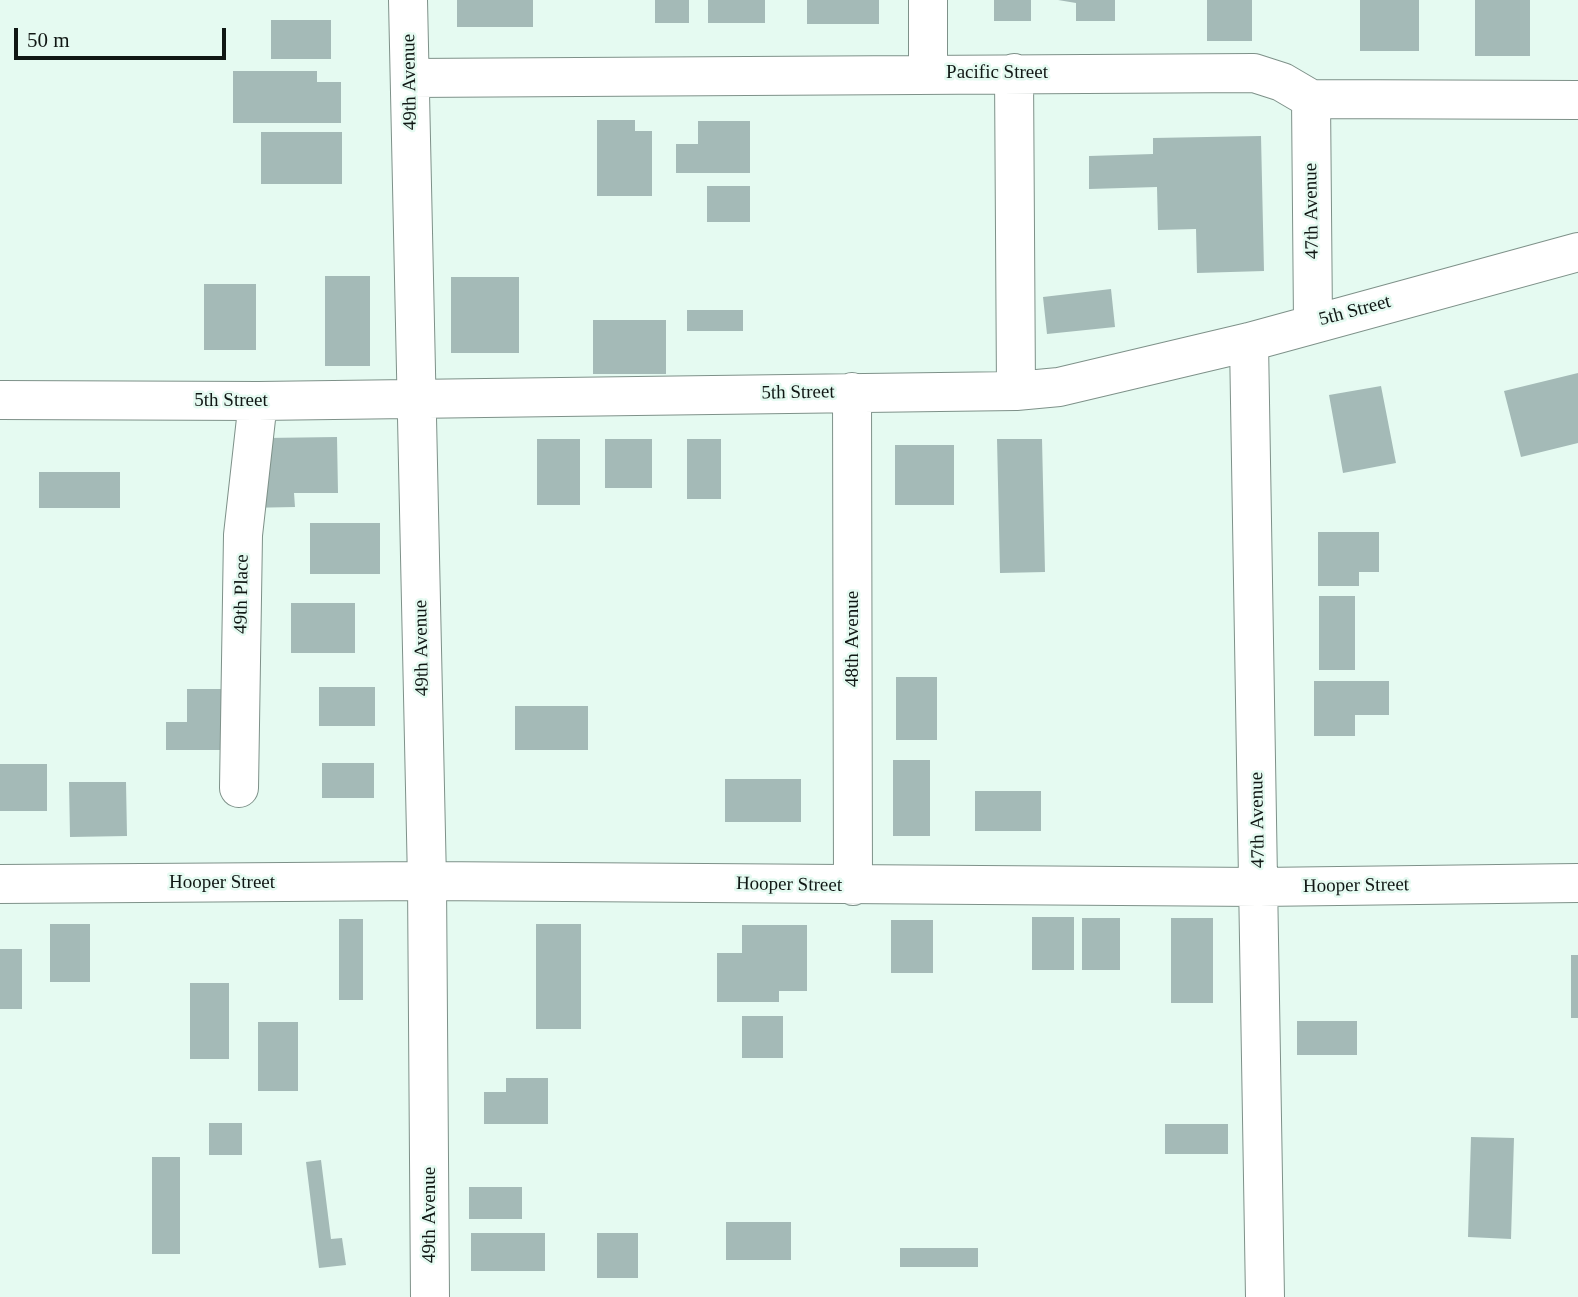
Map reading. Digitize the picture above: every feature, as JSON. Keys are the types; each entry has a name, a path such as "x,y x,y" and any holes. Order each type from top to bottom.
{"street":[{"name":"49th Avenue","path":"408,0 427,881 430,1297"},
{"path":"928,0 928,72"},
{"name":"Pacific Street","path":"410,78 928,72 1254,73 1282,82 1311,99 1578,100"},
{"path":"1014,73 1016,391"},
{"name":"47th Avenue","path":"1311,99 1313,323"},
{"name":"5th Street","path":"0,400 258,401 1016,391 1059,387 1249,342 1578,252"},
{"name":"47th Avenue","path":"1249,342 1265,1297"},
{"name":"48th Avenue","path":"852,392 853,886"},
{"name":"49th Place","path":"239,788 243,535 258,401"},
{"name":"Hooper Street","path":"0,884 427,881 1259,887 1578,883"}],"building":[{"path":"457,0 533,0 533,27 457,27"},
{"path":"655,0 689,0 689,23 655,23"},
{"path":"708,0 765,0 765,23 708,23"},
{"path":"807,0 879,0 879,24 807,24"},
{"path":"994,0 1031,0 1031,21 994,21"},
{"path":"1058,0 1115,0 1115,21 1076,21 1076,3"},
{"path":"1207,0 1252,0 1252,41 1207,41"},
{"path":"1360,0 1419,0 1419,51 1360,51"},
{"path":"1475,0 1530,0 1530,56 1475,56"},
{"path":"271,20 331,20 331,59 271,59"},
{"path":"233,71 317,71 317,82 341,82 341,123 233,123"},
{"path":"597,120 635,120 635,131 652,131 652,196 597,196"},
{"path":"698,121 750,121 750,173 676,173 676,144 698,144"},
{"path":"261,132 342,132 342,184 261,184"},
{"path":"1261,136 1264,271 1197,273 1196,229 1158,230 1157,187 1089,189 1089,156 1153,154 1153,138"},
{"path":"707,186 750,186 750,222 707,222"},
{"path":"325,276 370,276 370,366 325,366"},
{"path":"451,277 519,277 519,353 451,353"},
{"path":"204,284 256,284 256,350 204,350"},
{"path":"1111,289 1115,327 1047,334 1043,297"},
{"path":"687,310 743,310 743,331 687,331"},
{"path":"593,320 666,320 666,374 593,374"},
{"path":"1578,373 1578,443 1521,457 1504,391"},
{"path":"1381,386 1396,463 1343,473 1329,395"},
{"path":"337,437 338,493 294,493 295,507 244,508 265,438"},
{"path":"537,439 580,439 580,505 537,505"},
{"path":"605,439 652,439 652,488 605,488"},
{"path":"687,439 721,439 721,499 687,499"},
{"path":"997,439 1042,439 1045,572 1000,573"},
{"path":"895,445 954,445 954,505 895,505"},
{"path":"39,472 120,472 120,508 39,508"},
{"path":"310,523 380,523 380,574 310,574"},
{"path":"1318,532 1379,532 1379,572 1359,572 1359,586 1318,586"},
{"path":"1319,596 1355,596 1355,670 1319,670"},
{"path":"291,603 355,603 355,653 291,653"},
{"path":"896,677 937,677 937,740 896,740"},
{"path":"1314,681 1389,681 1389,715 1355,715 1355,736 1314,736"},
{"path":"319,687 375,687 375,726 319,726"},
{"path":"187,689 222,689 222,750 166,750 166,722 187,722"},
{"path":"515,706 588,706 588,750 515,750"},
{"path":"893,760 930,760 930,836 893,836"},
{"path":"322,763 374,763 374,798 322,798"},
{"path":"0,764 47,764 47,811 0,811"},
{"path":"725,779 801,779 801,822 725,822"},
{"path":"69,782 126,782 127,836 70,837"},
{"path":"975,791 1041,791 1041,831 975,831"},
{"path":"1032,917 1074,917 1074,970 1032,970"},
{"path":"1082,918 1120,918 1120,970 1082,970"},
{"path":"1171,918 1213,918 1213,1003 1171,1003"},
{"path":"339,919 363,919 363,1000 339,1000"},
{"path":"891,920 933,920 933,973 891,973"},
{"path":"50,924 90,924 90,982 50,982"},
{"path":"536,924 581,924 581,1029 536,1029"},
{"path":"742,925 807,925 807,991 779,991 779,1002 717,1002 717,953 742,953"},
{"path":"0,949 22,949 22,1009 0,1009"},
{"path":"1571,955 1578,955 1578,1018 1571,1018"},
{"path":"190,983 229,983 229,1059 190,1059"},
{"path":"742,1016 783,1016 783,1058 742,1058"},
{"path":"1297,1021 1357,1021 1357,1055 1297,1055"},
{"path":"258,1022 298,1022 298,1091 258,1091"},
{"path":"506,1078 548,1078 548,1124 484,1124 484,1092 506,1092"},
{"path":"209,1123 242,1123 242,1155 209,1155"},
{"path":"1165,1124 1228,1124 1228,1154 1165,1154"},
{"path":"1471,1137 1514,1138 1511,1239 1468,1237"},
{"path":"152,1157 180,1157 180,1254 152,1254"},
{"path":"321,1160 331,1239 342,1238 346,1265 319,1268 306,1162"},
{"path":"469,1187 522,1187 522,1219 469,1219"},
{"path":"726,1222 791,1222 791,1260 726,1260"},
{"path":"471,1233 545,1233 545,1271 471,1271"},
{"path":"597,1233 638,1233 638,1278 597,1278"},
{"path":"900,1248 978,1248 978,1267 900,1267"}]}
